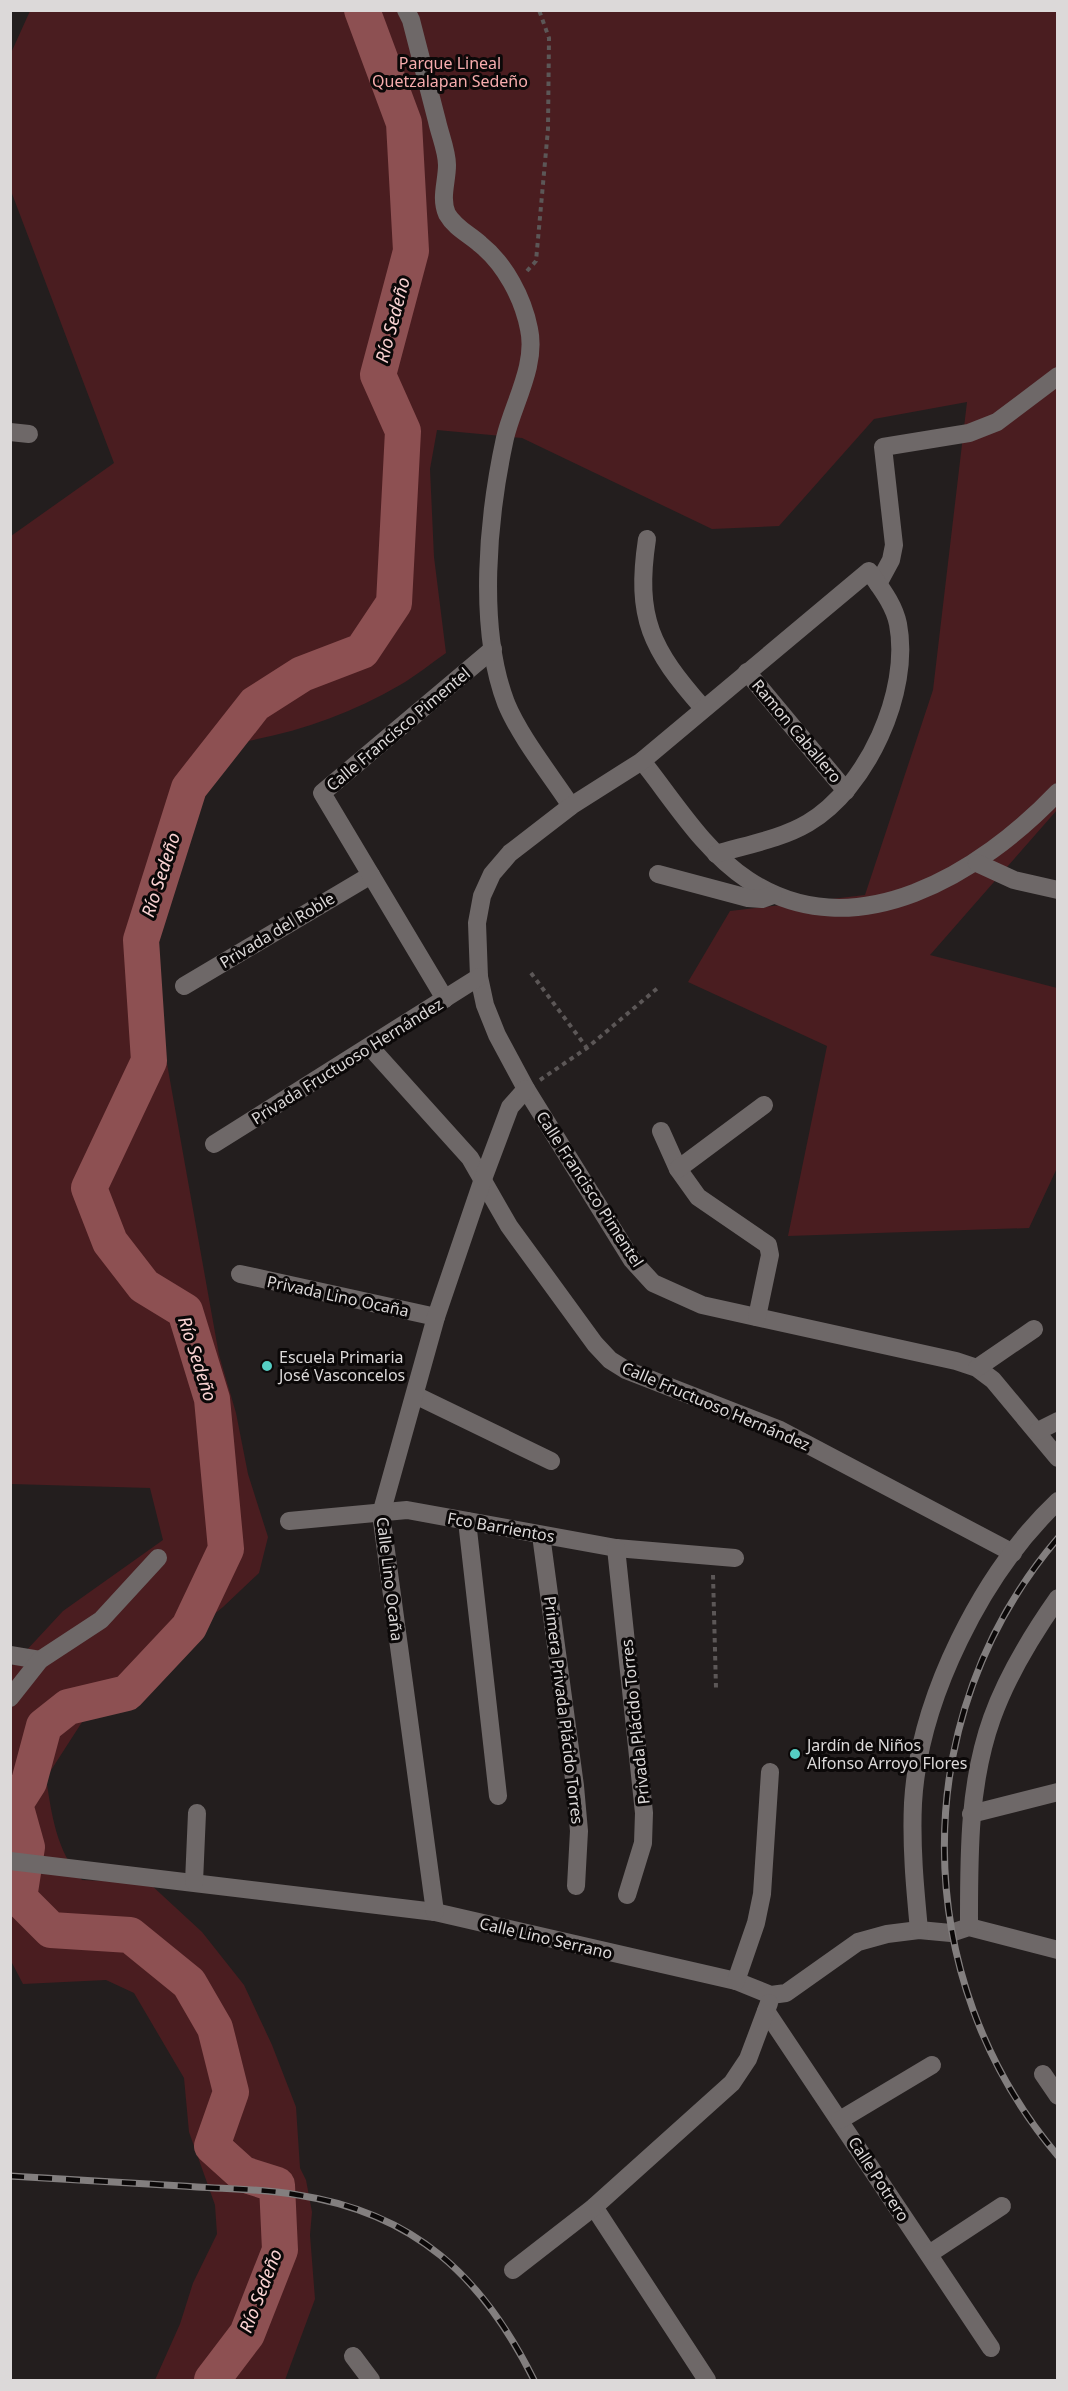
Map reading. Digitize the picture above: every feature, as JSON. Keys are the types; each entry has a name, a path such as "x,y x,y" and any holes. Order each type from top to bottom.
{"street":[{"path":"406,10 411,20 447,163 443,203 456,226 482,245 498,261 514,286 529,328 531,347 497,476 488,585 493,650 506,702 571,806"},
{"path":"716,854 783,834 807,824 846,791 864,766 881,733 893,695 900,659 897,623 887,597 878,584 891,560 894,545 883,447 978,430 1020,407 1058,376"},
{"path":"647,539 641,576 645,614 659,650 678,680 703,708"},
{"name":"Calle Francisco Pimentel","path":"878,584 869,572 642,761 571,806 510,853 492,874 482,896 477,923 479,977 485,1005 497,1035 526,1089 632,1260 653,1283 702,1305 956,1361 977,1368 993,1380 1038,1431 1058,1458"},
{"name":"Calle Francisco Pimentel","path":"445,999 322,793 493,650"},
{"name":"Ramon Caballero","path":"747,672 846,791"},
{"path":"642,761 716,854 746,879 773,895 831,910 892,901 976,863 1022,828 1058,792"},
{"path":"976,863 1014,880 1058,891"},
{"name":"Privada del Roble","path":"184,986 371,874"},
{"path":"658,874 748,898 762,899 773,895"},
{"name":"Privada Fructuoso Hernández","path":"214,1144 479,977"},
{"name":"Calle Fructuoso Hernández","path":"370,1047 470,1158 509,1226 595,1344 610,1360 626,1370 780,1430 1013,1553"},
{"name":"Calle Lino Ocaña","path":"435,1912 381,1514 436,1317 483,1179 510,1107 526,1089"},
{"path":"678,1168 764,1105"},
{"path":"661,1131 678,1168 698,1197 768,1245 770,1255 757,1317"},
{"name":"Privada Lino Ocaña","path":"240,1274 436,1317"},
{"path":"977,1368 1034,1329"},
{"path":"415,1395 551,1461"},
{"path":"1038,1431 1058,1421"},
{"path":"919,1930 913,1867 913,1803 920,1750 936,1697 960,1640 986,1592 1035,1524 1058,1501"},
{"name":"Fco Barrientos","path":"289,1521 407,1510 616,1548 735,1558"},
{"path":"467,1521 498,1796"},
{"name":"Primera Privada Plácido Torres","path":"541,1535 575,1786 579,1831 576,1886"},
{"name":"Privada Plácido Torres","path":"616,1548 644,1812 643,1843 627,1895"},
{"path":"10,1698 39,1660 101,1620 158,1558"},
{"path":"969,1927 971,1814 991,1719 1011,1674 1058,1598"},
{"path":"10,1655 39,1660"},
{"path":"736,1982 756,1923 762,1894 770,1772"},
{"path":"971,1814 1058,1792"},
{"path":"194,1882 197,1813"},
{"name":"Calle Lino Serrano","path":"10,1861 435,1912 736,1982 768,2003"},
{"path":"513,2270 594,2207 732,2083 748,2059 768,2003 799,1986 832,1958 858,1942 887,1934 919,1930 951,1933 969,1927 1058,1950"},
{"name":"Calle Potrero","path":"768,2003 840,2120 991,2348"},
{"path":"840,2120 932,2066"},
{"path":"1043,2074 1058,2096"},
{"path":"929,2254 1002,2206"},
{"path":"594,2207 707,2380"},
{"path":"353,2356 371,2380"}],"path":[{"path":"514,286 536,261 548,129 549,38 539,10"},
{"path":"531,973 587,1048"},
{"path":"526,1089 587,1048 660,986"},
{"path":"713,1556 716,1688"}],"green space":[{"name":"Parque Lineal Quetzalapan Sedeño","path":"30,11 1057,11 1057,810 930,955 1057,988 1057,1168 1029,1228 788,1236 827,1046 688,982 730,911 865,895 933,690 967,402 874,419 779,526 712,529 522,438 437,430 430,469 434,557 446,653 412,678 379,697 334,717 264,738 216,746 196,773 168,850 151,946 156,1002 219,1355 236,1413 248,1474 268,1537 259,1573 223,1607 84,1719 46,1778 56,1832 66,1857 82,1880 149,1883 202,1932 244,1985 272,2045 296,2107 300,2168 306,2180 312,2212 310,2235 315,2299 285,2380 155,2380 180,2324 193,2283 217,2234 215,2205 189,2132 184,2078 134,1993 106,1980 23,1984 11,1961 11,1667 63,1611 163,1540 150,1488 11,1484 11,536 114,463 11,191 11,53"}],"waterway":[{"name":"Río Sedeño","path":"212,2380 247,2334 280,2250 277,2185 243,2174 212,2146 231,2092 215,2028 189,1983 130,1935 51,1930 19,1898 27,1847 15,1804 29,1782 44,1726 68,1707 127,1693 189,1627 226,1549 212,1399 185,1311 144,1286 110,1242 89,1188 149,1061 141,940 189,788 255,704 302,674 362,651 394,603 403,431 378,375 411,251 404,123 362,10"}],"railway":[{"path":"1058,1538 1008,1608 973,1685 951,1765 944,1847 952,1929 973,2009 1008,2086 1058,2156"},
{"path":"10,2176 273,2192 340,2204 377,2217 411,2234 441,2256 468,2281 492,2310 514,2343 534,2380"}],"place":[{"name":"Escuela Primaria José Vasconcelos","path":"267,1366"},
{"name":"Jardín de Niños Alfonso Arroyo Flores","path":"795,1754"}]}
